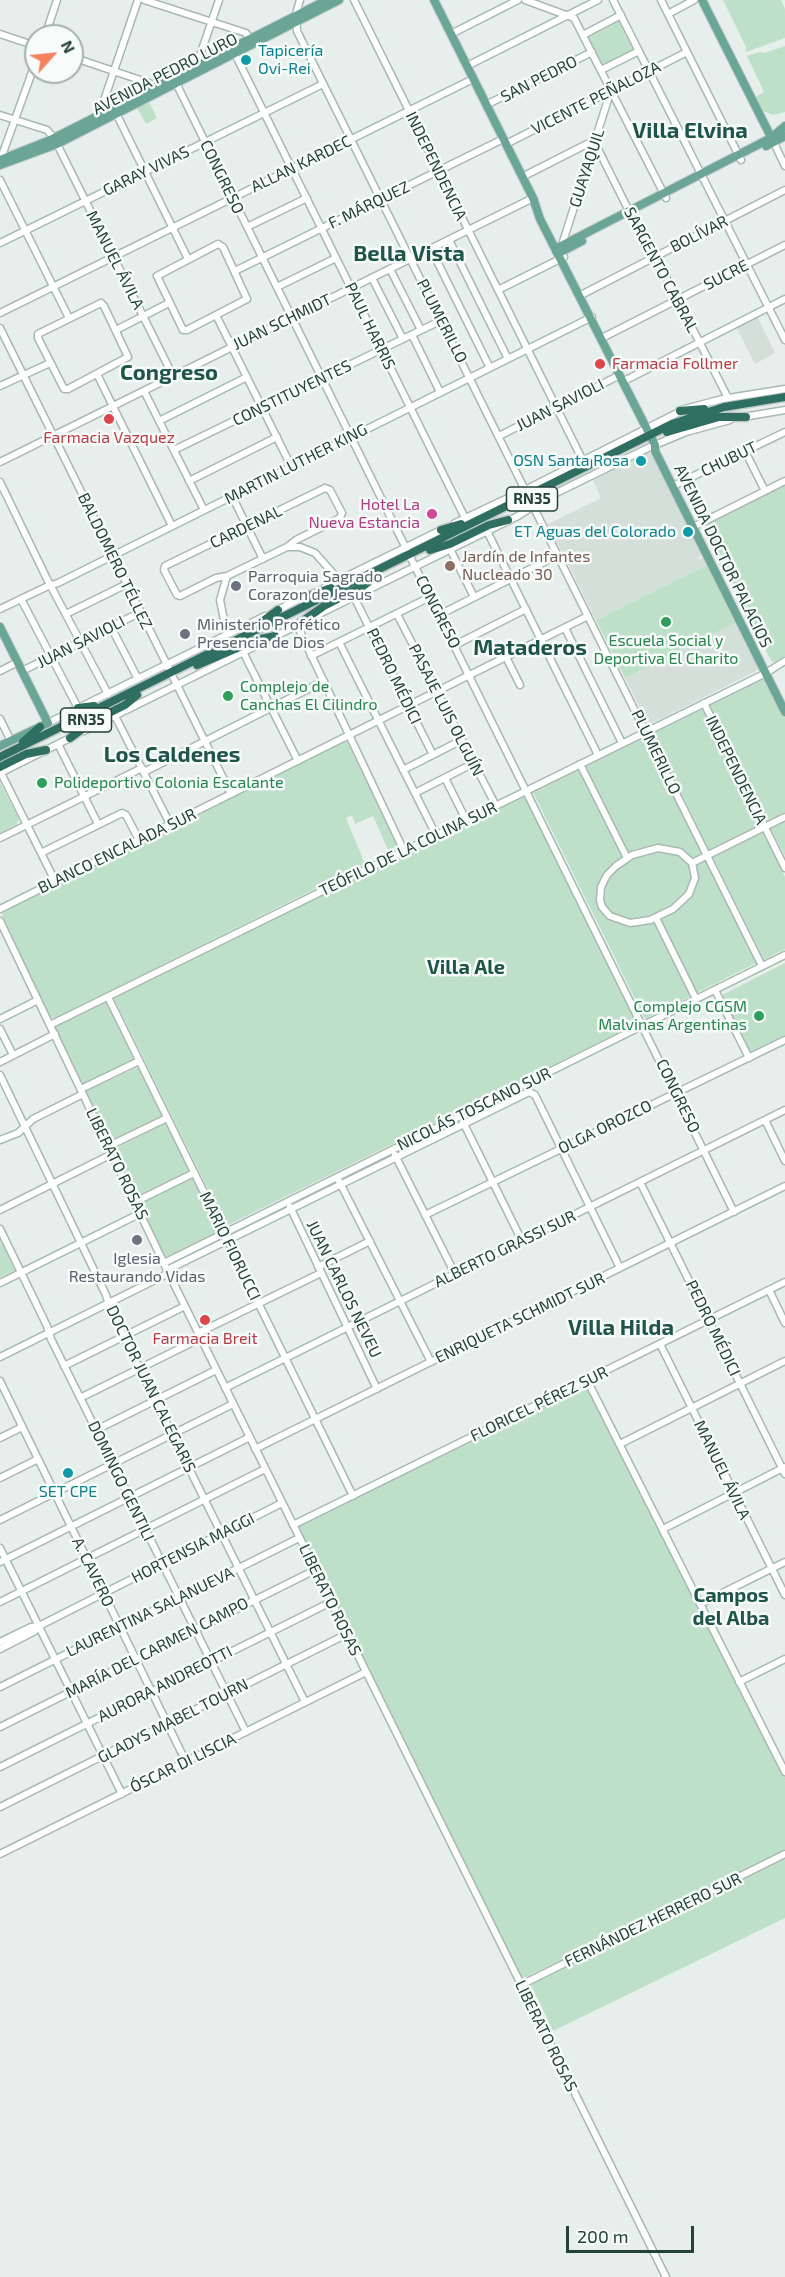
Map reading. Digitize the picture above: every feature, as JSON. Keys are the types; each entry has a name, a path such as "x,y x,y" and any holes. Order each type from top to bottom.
{"highway":[{"name":"RN35","path":"172,675 205,656 395,562 430,550 679,421 706,412 785,397"},
{"path":"680,411 702,409 746,399 769,399"},
{"name":"RN35","path":"0,755 139,687 197,665 375,577 526,493 651,437 720,414 785,402"},
{"path":"667,432 719,417 746,417"},
{"path":"441,530 468,522 526,493"},
{"path":"430,550 450,544 489,525 508,520"},
{"path":"303,598 373,568 395,562"},
{"path":"297,625 322,607 375,577"},
{"path":"205,656 228,640 262,623 278,610"},
{"path":"197,665 256,640 275,636"},
{"name":"RN35","path":"0,769 139,687"},
{"path":"78,708 91,707 139,687"},
{"path":"70,738 93,721 125,705 139,687"},
{"path":"0,755 25,741 44,725"},
{"path":"0,769 26,754 46,750"}],"main road":[{"name":"AVENIDA PEDRO LURO","path":"1,161 55,141 100,115 115,111 236,54 327,0"},
{"name":"AVENIDA PEDRO LURO","path":"100,115 115,111 158,86 175,81 196,67 248,40 339,0"},
{"name":"AVENIDA DOCTOR PALACIOS","path":"434,0 651,437 660,448 675,485 768,671 785,700"},
{"path":"702,0 772,140"},
{"path":"772,140 785,126"},
{"path":"561,252 772,140 785,136"},
{"path":"0,627 18,662 44,725 0,746"},
{"name":"AVENIDA DOCTOR PALACIOS","path":"768,671 785,712"}],"street":[{"path":"49,24 57,0"},
{"path":"100,115 138,0"},
{"path":"144,0 246,33 249,36 248,40 236,54"},
{"path":"196,67 219,0"},
{"path":"296,20 300,0"},
{"name":"INDEPENDENCIA","path":"354,0 583,461"},
{"path":"451,34 518,0"},
{"path":"525,0 574,18 665,196"},
{"path":"467,66 598,0"},
{"path":"613,0 785,340"},
{"path":"661,0 740,157"},
{"path":"668,14 694,0"},
{"path":"583,35 621,15"},
{"name":"PLUMERILLO","path":"296,20 297,31 526,493"},
{"path":"0,34 24,42"},
{"path":"601,70 639,51"},
{"name":"SAN PEDRO","path":"486,105 592,52"},
{"name":"VICENTE PEÑALOZA","path":"504,141 687,52"},
{"name":"PAUL HARRIS","path":"236,54 465,518"},
{"path":"84,61 158,86"},
{"name":"ALLAN KARDEC","path":"0,313 474,79"},
{"name":"CONGRESO","path":"175,81 734,1212"},
{"path":"1,161 28,84"},
{"name":"GARAY VIVAS","path":"0,243 323,84"},
{"name":"GUAYAQUIL","path":"561,252 611,90"},
{"path":"115,111 188,259"},
{"path":"0,115 46,129 55,141"},
{"path":"772,140 785,166"},
{"name":"MANUEL ÁVILA","path":"55,141 173,376"},
{"name":"F. MÁRQUEZ","path":"235,271 504,141"},
{"path":"522,177 588,143 595,143"},
{"name":"SARGENTO CABRAL","path":"595,143 728,398"},
{"path":"0,180 69,318"},
{"name":"BOLÍVAR","path":"581,296 785,190"},
{"path":"247,227 307,198"},
{"name":"JUAN SCHMIDT","path":"0,462 533,198"},
{"path":"449,240 508,359"},
{"path":"221,244 248,298 184,330 157,276 188,259 221,244"},
{"name":"SUCRE","path":"602,338 785,244"},
{"path":"431,249 490,368"},
{"path":"498,290 561,252"},
{"path":"277,287 336,258"},
{"path":"390,269 421,330"},
{"path":"372,278 403,339"},
{"name":"JUAN SAVIOLI","path":"499,436 556,407 700,342 785,298"},
{"path":"101,303 128,357 64,389 38,335 69,318 101,303"},
{"path":"116,330 169,303"},
{"path":"216,315 291,466"},
{"name":"MARTIN LUTHER KING","path":"0,609 113,556 592,317"},
{"name":"CONSTITUYENTES","path":"174,450 442,320"},
{"name":"BALDOMERO TÉLLEZ","path":"0,328 231,794"},
{"path":"412,335 440,392"},
{"path":"0,386 50,363"},
{"path":"97,374 172,526"},
{"path":"159,421 247,377"},
{"path":"46,750 116,716 227,635 339,580 411,557 450,549 487,531 651,437 680,411 728,398 785,389"},
{"path":"144,391 204,510"},
{"path":"44,725 108,693 139,687 243,652 354,597 411,557 441,530 526,493 583,461 651,437 785,410"},
{"name":"CHUBUT","path":"675,485 785,432"},
{"path":"189,481 277,437"},
{"path":"746,451 765,491"},
{"path":"695,525 785,481"},
{"path":"0,482 108,693"},
{"name":"CARDENAL","path":"227,576 178,596 164,567 328,488 342,516 286,547"},
{"path":"232,496 263,559"},
{"name":"PLUMERILLO","path":"533,506 762,966"},
{"path":"487,531 598,755"},
{"path":"227,635 220,600 227,576 286,547 300,547 315,553 339,580"},
{"path":"450,549 474,597"},
{"path":"439,615 558,555"},
{"path":"66,614 127,584"},
{"name":"PEDRO MÉDICI","path":"354,597 433,755"},
{"path":"312,656 430,597"},
{"path":"21,599 78,708"},
{"path":"455,645 526,609"},
{"name":"JUAN SAVIOLI","path":"22,671 141,612"},
{"name":"PASAJE LUIS OLGUÍN","path":"397,614 496,806"},
{"name":"BLANCO ENCALADA SUR","path":"0,909 588,616"},
{"path":"297,625 404,851"},
{"path":"111,627 139,687"},
{"path":"565,628 622,743"},
{"path":"339,642 436,835"},
{"path":"243,652 298,761"},
{"path":"506,657 520,685"},
{"name":"TEÓFILO DE LA COLINA SUR","path":"50,1025 646,732 785,661"},
{"name":"JUAN SAVIOLI","path":"0,671 18,662"},
{"path":"0,838 84,796 205,742 324,681"},
{"name":"INDEPENDENCIA","path":"704,703 785,868"},
{"path":"116,716 170,825"},
{"path":"0,719 11,741"},
{"path":"403,770 462,740"},
{"path":"58,744 98,824"},
{"path":"415,793 474,763"},
{"path":"580,764 627,858"},
{"path":"0,769 56,881"},
{"path":"445,778 466,820"},
{"path":"41,853 124,813 139,840"},
{"path":"692,863 785,817"},
{"path":"664,848 680,852 692,863 694,878 689,894 678,905 656,918 623,922 610,916 602,907 600,894 604,881 611,870 627,858 643,851 664,848"},
{"path":"588,914 602,907"},
{"path":"656,918 696,999"},
{"name":"LIBERATO ROSAS","path":"0,921 199,1336 666,2277"},
{"name":"NICOLÁS TOSCANO SUR","path":"164,1263 785,955"},
{"path":"715,990 749,1058"},
{"name":"MARIO FIORUCCI","path":"108,997 353,1496"},
{"path":"0,1019 38,1000"},
{"path":"0,1029 13,1055"},
{"path":"0,1062 55,1034"},
{"name":"OLGA OROZCO","path":"425,1215 785,1040"},
{"path":"0,1140 18,1133 33,1119 139,1061"},
{"name":"DOCTOR JUAN CALEGARIS","path":"0,1075 124,1336 305,1702"},
{"name":"NICOLÁS TOSCANO SUR","path":"0,1357 109,1303 227,1240 530,1092 535,1095 561,1149"},
{"name":"ALBERTO GRASSI SUR","path":"225,1388 785,1110"},
{"path":"460,1116 522,1241"},
{"path":"109,1146 167,1118"},
{"path":"765,1120 785,1161"},
{"path":"392,1149 455,1274"},
{"path":"561,1149 620,1268"},
{"path":"0,1210 112,1154"},
{"path":"135,1202 194,1173"},
{"path":"337,1177 431,1362"},
{"name":"PEDRO MÉDICI","path":"640,1182 784,1470"},
{"name":"ENRIQUETA SCHMIDT SUR","path":"255,1449 785,1186"},
{"name":"JUAN CARLOS NEVEU","path":"287,1202 377,1389"},
{"path":"0,1283 141,1213"},
{"name":"DOMINGO GENTILI","path":"0,1229 64,1366 246,1732"},
{"path":"80,1398 140,1368 370,1241"},
{"name":"FLORICEL PÉREZ SUR","path":"293,1525 785,1282"},
{"path":"769,1290 785,1323"},
{"path":"64,1366 185,1306"},
{"name":"MANUEL ÁVILA","path":"660,1344 785,1595"},
{"path":"620,1444 785,1360"},
{"path":"96,1430 216,1370"},
{"path":"587,1380 739,1682 782,1758 785,1772"},
{"name":"A. CAVERO","path":"0,1381 3,1396 22,1427 186,1762"},
{"path":"0,1520 233,1404"},
{"path":"0,1438 22,1427"},
{"path":"3,1561 250,1437"},
{"path":"0,1478 38,1459"},
{"path":"0,1602 265,1469"},
{"path":"663,1529 784,1470"},
{"name":"HORTENSIA MAGGI","path":"0,1642 31,1627 39,1626 282,1503"},
{"name":"LAURENTINA SALANUEVA","path":"0,1687 299,1538"},
{"path":"0,1548 3,1561 39,1626 122,1794"},
{"path":"700,1604 785,1562"},
{"name":"MARÍA DEL CARMEN CAMPO","path":"0,1727 315,1570"},
{"name":"AURORA ANDREOTTI","path":"0,1767 331,1602"},
{"name":"HORTENSIA MAGGI","path":"0,1649 35,1631 39,1626"},
{"name":"GLADYS MABEL TOURN","path":"0,1807 347,1634"},
{"path":"739,1682 785,1659"},
{"name":"ÓSCAR DI LISCIA","path":"1,1852 366,1672"},
{"name":"FERNÁNDEZ HERRERO SUR","path":"521,1985 785,1854"}],"shaded area":[{"path":"757,316 775,353 755,364 736,327"},
{"path":"647,453 651,454 689,529 685,531 686,534 690,532 702,556 698,557 699,560 703,558 707,565 596,620 548,524 601,498 593,480"},
{"path":"735,623 758,668 756,671 649,725 625,678"}],"green space":[{"path":"723,0 781,0 785,9 785,38 746,52 747,49"},
{"path":"618,20 633,50 601,66 586,36"},
{"path":"785,46 785,112 773,115 763,111 755,97 764,92 747,56"},
{"path":"149,102 157,118 146,124 137,108"},
{"path":"785,485 785,656 775,662 771,661 706,528 707,524"},
{"name":"Escuela Social y Deportiva El Charito","path":"707,565 735,623 625,678 596,620"},
{"path":"764,677 785,718 785,812 767,821 709,705"},
{"path":"702,709 760,825 709,850 652,734"},
{"path":"644,736 756,963 645,1019 533,792"},
{"path":"347,742 398,848 389,852 373,816 355,824 352,815 346,818 365,864 55,1018 50,1017 2,915 3,912"},
{"path":"0,783 19,819 17,824 0,833"},
{"path":"525,795 638,1023 226,1226 114,998"},
{"path":"785,822 785,856 771,829"},
{"path":"763,833 785,877 785,949 764,960 713,857"},
{"name":"Complejo CGSM Malvinas Argentinas","path":"785,963 785,1036 751,1053 722,995"},
{"path":"106,1002 134,1060 83,1084 55,1027"},
{"path":"138,1067 162,1117 110,1142 86,1091"},
{"path":"166,1123 189,1171 136,1197 114,1149"},
{"path":"193,1178 219,1232 166,1258 140,1204"},
{"path":"0,1236 16,1270 0,1277"},
{"path":"586,1382 785,1777 785,1852 522,1979 297,1527"},
{"path":"785,1859 785,1918 553,2031 531,1985"}],"place":[{"name":"Tapicería Ovi-Rei","path":"246,60"},
{"name":"Farmacia Follmer","path":"600,364"},
{"name":"Farmacia Vazquez","path":"109,419"},
{"name":"OSN Santa Rosa","path":"641,461"},
{"name":"Hotel La Nueva Estancia","path":"432,514"},
{"name":"ET Aguas del Colorado","path":"688,532"},
{"name":"Jardín de Infantes Nucleado 30","path":"450,566"},
{"name":"Parroquia Sagrado Corazon de Jesus","path":"236,586"},
{"name":"Escuela Social y Deportiva El Charito","path":"666,622"},
{"name":"Ministerio Profético Presencia de Dios","path":"185,634"},
{"name":"Complejo de Canchas El Cilindro","path":"228,696"},
{"name":"Polideportivo Colonia Escalante","path":"42,783"},
{"name":"Complejo CGSM Malvinas Argentinas","path":"759,1016"},
{"name":"Iglesia Restaurando Vidas","path":"137,1240"},
{"name":"Farmacia Breit","path":"205,1320"},
{"name":"SET CPE","path":"68,1473"}],"district":[{"name":"Villa Elvina","path":"690,131"},
{"name":"Bella Vista","path":"409,254"},
{"name":"Congreso","path":"169,373"},
{"name":"Mataderos","path":"530,648"},
{"name":"Los Caldenes","path":"172,755"},
{"name":"Villa Ale","path":"466,967"},
{"name":"Villa Hilda","path":"621,1328"},
{"name":"Campos del Alba","path":"731,1606"}]}
